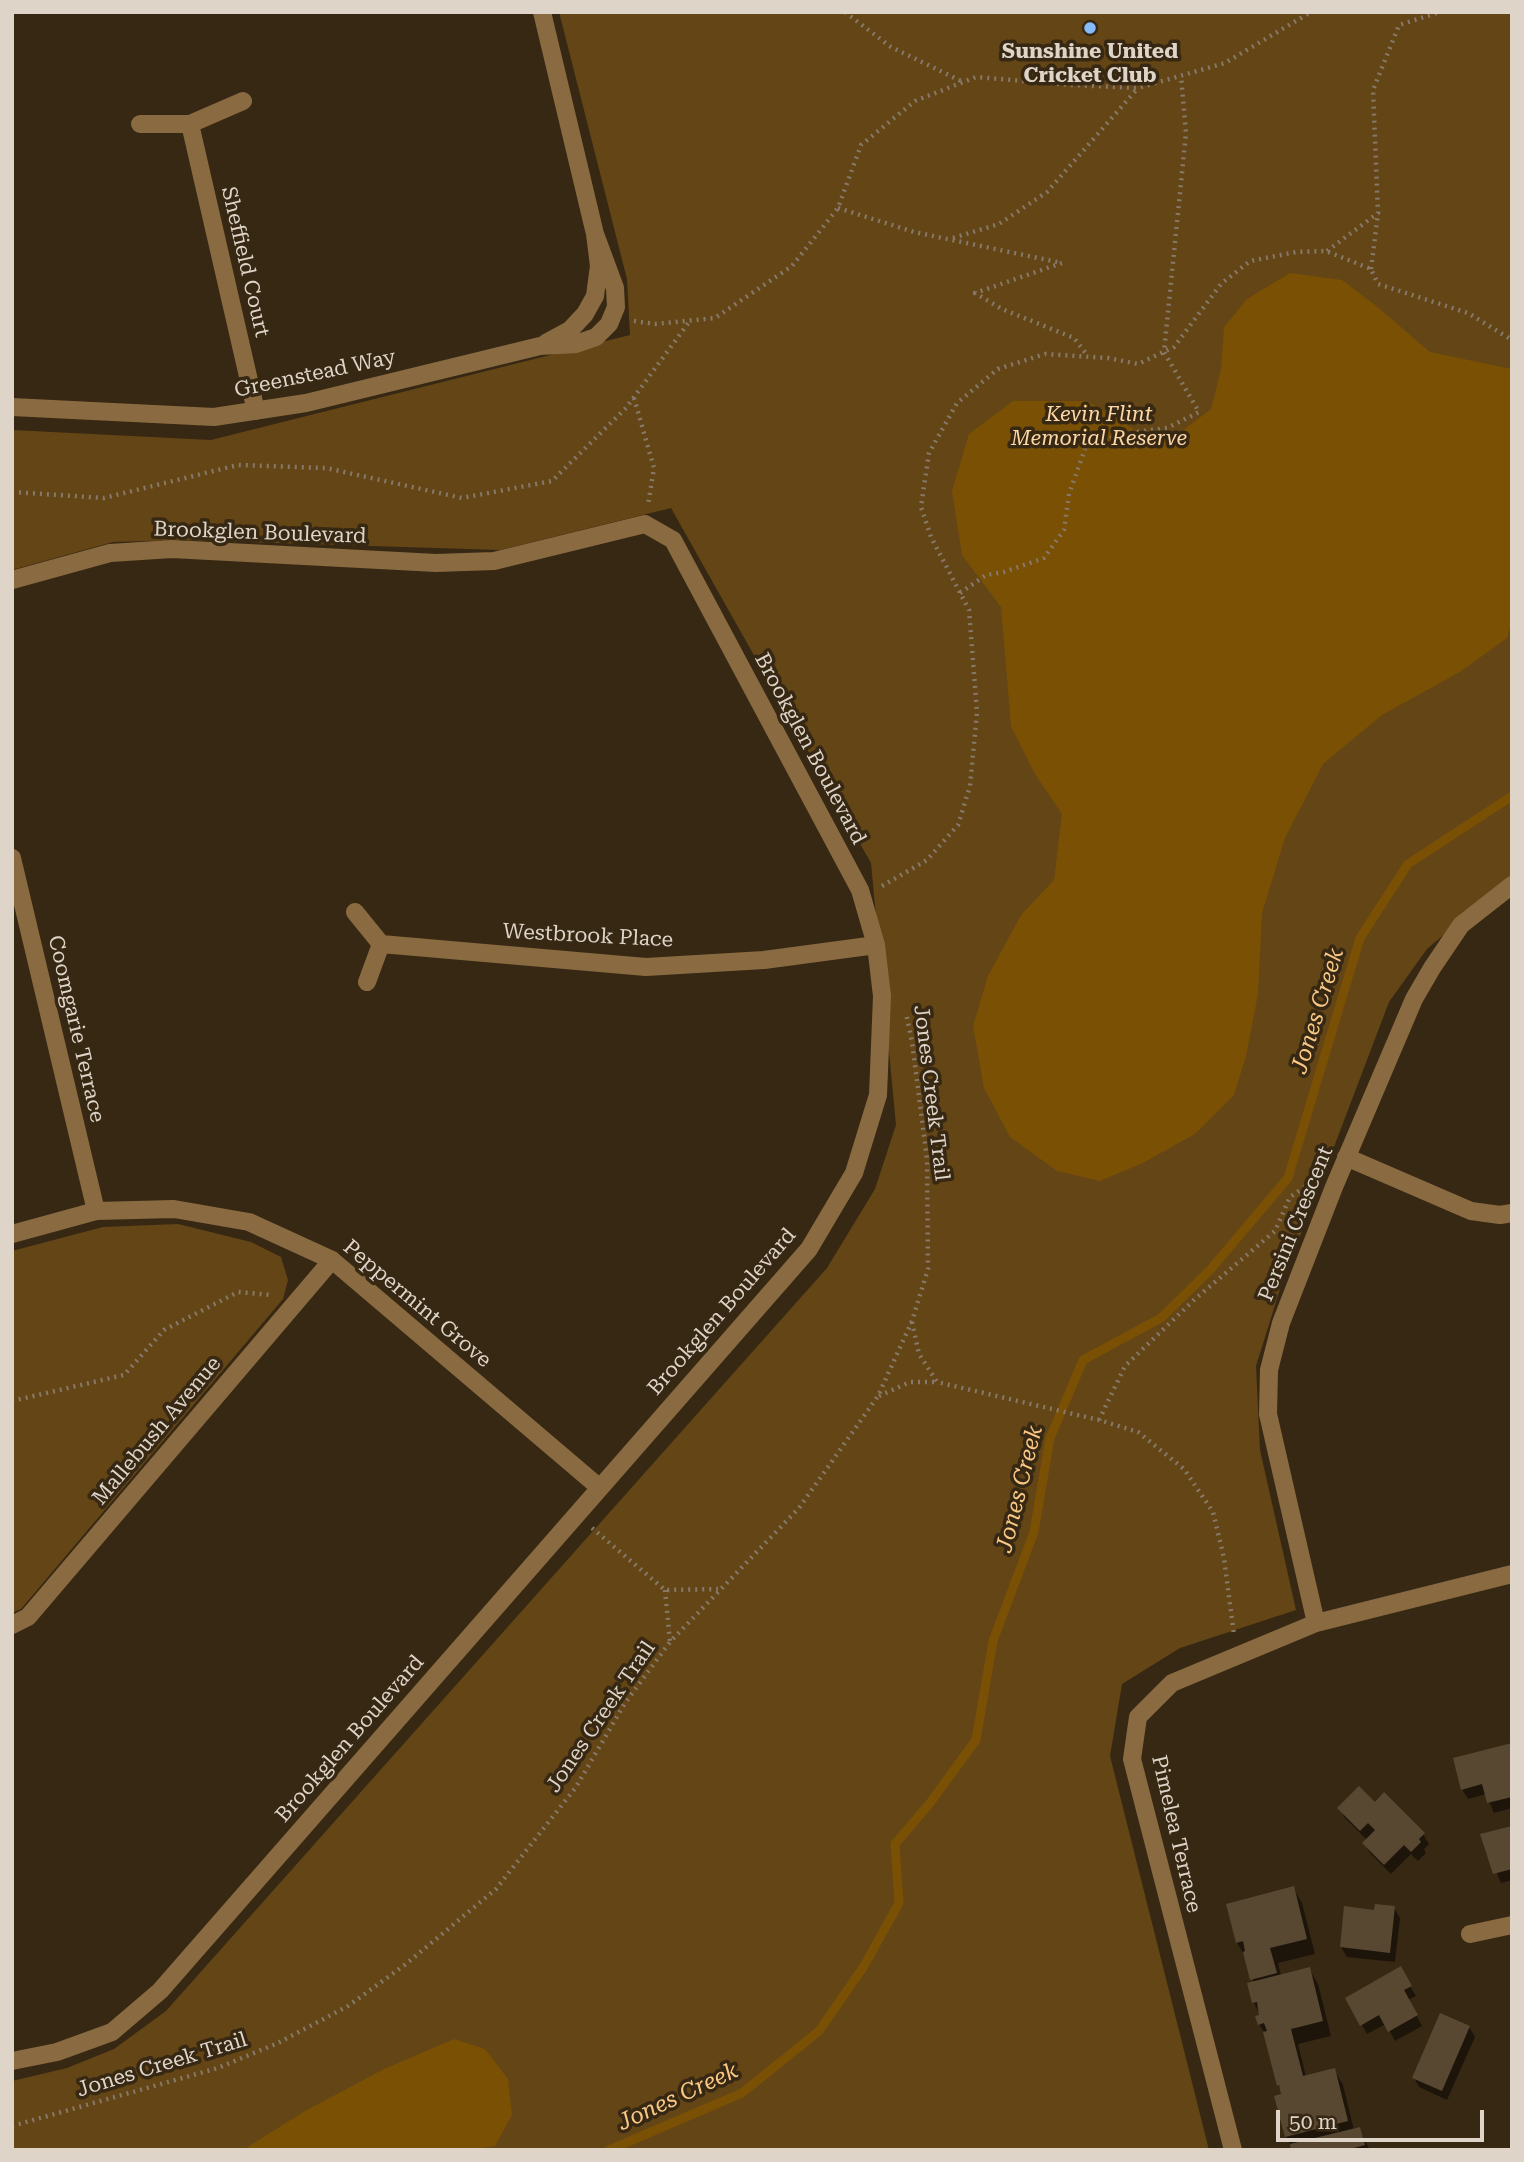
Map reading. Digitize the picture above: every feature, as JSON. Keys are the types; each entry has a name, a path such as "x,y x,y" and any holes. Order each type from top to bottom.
{"street":[{"name":"Greenstead Way","path":"540,346 570,330 585,314 595,296 599,267 595,234 542,12"},
{"path":"140,124 190,124 243,101"},
{"name":"Sheffield Court","path":"190,124 256,411"},
{"name":"Greenstead Way","path":"12,407 214,417 306,403 540,346 576,344 596,337 609,324 616,306 615,288 595,234"},
{"name":"Brookglen Boulevard","path":"12,580 110,552 172,549 436,563 494,561 645,524 673,540 860,890 876,945 882,996 877,1095 854,1173 809,1249 160,1992 112,2032 57,2052 12,2061"},
{"name":"Coomgarie Terrace","path":"12,858 96,1211"},
{"name":"Persini Crescent","path":"1316,1623 1268,1414 1269,1370 1281,1323 1346,1157 1414,999 1461,925 1512,886"},
{"path":"355,912 381,944 367,982"},
{"name":"Westbrook Place","path":"381,944 646,967 764,960 876,945"},
{"path":"1346,1157 1471,1211 1500,1215 1512,1213"},
{"name":"Peppermint Grove","path":"12,1234 96,1211 174,1209 249,1222 332,1260 600,1488"},
{"name":"Mallebush Avenue","path":"12,1625 28,1618 332,1260"},
{"name":"Pimelea Terrace","path":"1233,2150 1132,1759 1138,1717 1172,1683 1316,1623 1512,1574"},
{"path":"1470,1934 1512,1925"}],"path":[{"path":"845,12 891,47 963,82"},
{"path":"611,318 655,324 715,318 792,266 838,208 861,145 915,100 976,76 1138,88 1225,63 1311,12"},
{"path":"1440,12 1399,25 1373,90 1378,213 1371,269 1378,284 1468,313 1512,340"},
{"path":"960,593 986,575 1004,572 1044,558 1063,530 1069,494 1085,449 1121,434 1167,428 1199,412 1164,352 1186,132 1181,76"},
{"path":"950,239 999,224 1047,192 1138,88"},
{"path":"838,208 914,232 1062,264 975,293 1002,309 1074,338 1088,357"},
{"path":"1326,251 1378,213"},
{"path":"875,889 927,860 958,825 970,786 978,712 969,610 932,537 921,507 929,453 957,403 998,369 1045,354 1108,358 1138,365 1174,347 1221,284 1250,261 1296,252 1326,251 1371,269"},
{"path":"12,492 104,498 238,465 326,468 462,498 552,481 626,408 690,321"},
{"path":"634,397 654,468 645,524"},
{"name":"Jones Creek Trail","path":"12,2126 218,2068 278,2043 348,2006 406,1964 496,1889 576,1787 625,1703 670,1642 799,1508 878,1396 912,1321 928,1269 927,1159 912,1042 904,1005"},
{"path":"1099,1420 1125,1366 1194,1300 1275,1231 1290,1197 1311,1183 1334,1187"},
{"path":"12,1401 124,1376 164,1330 238,1292 301,1297"},
{"path":"912,1321 919,1354 937,1382"},
{"path":"878,1396 910,1382 937,1382 1099,1420 1138,1432 1184,1469 1213,1513 1224,1558 1232,1628 1239,1655"},
{"path":"576,1514 665,1590 719,1589"},
{"path":"665,1590 670,1642"}],"green space":[{"name":"Kevin Flint Memorial Reserve","path":"559,12 1512,12 1512,876 1427,949 1389,1002 1280,1289 1256,1366 1260,1450 1296,1610 1180,1648 1122,1684 1110,1756 1209,2150 12,2150 12,2081 67,2068 114,2049 166,2011 827,1268 875,1189 896,1125 871,863 671,508 500,550 180,540 113,542 12,570 12,430 211,440 630,335 627,279"},
{"path":"178,1224 251,1242 281,1257 288,1280 283,1299 21,1609 12,1613 12,1251 103,1227"}],"shaded area":[{"path":"1290,273 1342,280 1430,352 1512,369 1512,620 1507,638 1460,672 1382,715 1323,764 1285,838 1262,913 1258,994 1246,1056 1234,1095 1195,1134 1141,1164 1100,1181 1057,1171 1010,1137 984,1088 973,1026 988,976 1021,915 1054,880 1062,814 1035,774 1011,726 1001,607 962,555 952,491 969,434 1013,401 1087,401 1152,440 1182,431 1211,409 1221,370 1224,327 1247,299"},
{"path":"454,2039 485,2049 508,2079 512,2115 495,2146 470,2150 239,2150 384,2069"}],"building":[{"path":"1512,1743 1512,1797 1487,1803 1482,1784 1461,1790 1453,1758"},
{"path":"1359,1786 1375,1802 1384,1792 1425,1833 1419,1839 1421,1842 1411,1852 1404,1845 1384,1865 1362,1843 1375,1830 1368,1823 1360,1831 1337,1808"},
{"path":"1512,1826 1512,1869 1493,1874 1480,1834"},
{"path":"1294,1886 1307,1939 1270,1948 1277,1973 1250,1980 1243,1941 1236,1943 1226,1904"},
{"path":"1375,1904 1395,1906 1390,1953 1340,1947 1344,1906 1374,1910"},
{"path":"1401,1966 1412,1986 1404,1990 1418,2015 1388,2032 1379,2015 1360,2026 1345,1998"},
{"path":"1310,1967 1323,2021 1291,2029 1303,2076 1335,2068 1348,2121 1285,2137 1274,2096 1281,2094 1263,2032 1267,2031 1264,2023 1258,2025 1255,2016 1259,2015 1257,2002 1252,2003 1247,1983"},
{"path":"1440,2013 1470,2026 1442,2091 1412,2078"},
{"path":"1360,2127 1365,2145 1346,2150 1291,2150 1290,2144"}],"waterway":[{"name":"Jones Creek","path":"609,2150 742,2093 819,2031 864,1966 899,1903 895,1844 930,1803 976,1740 993,1641 1034,1532 1050,1438 1083,1360 1161,1318 1210,1270 1288,1178 1360,938 1408,864 1512,796"}],"place":[{"name":"Sunshine United Cricket Club","path":"1090,28"}]}
